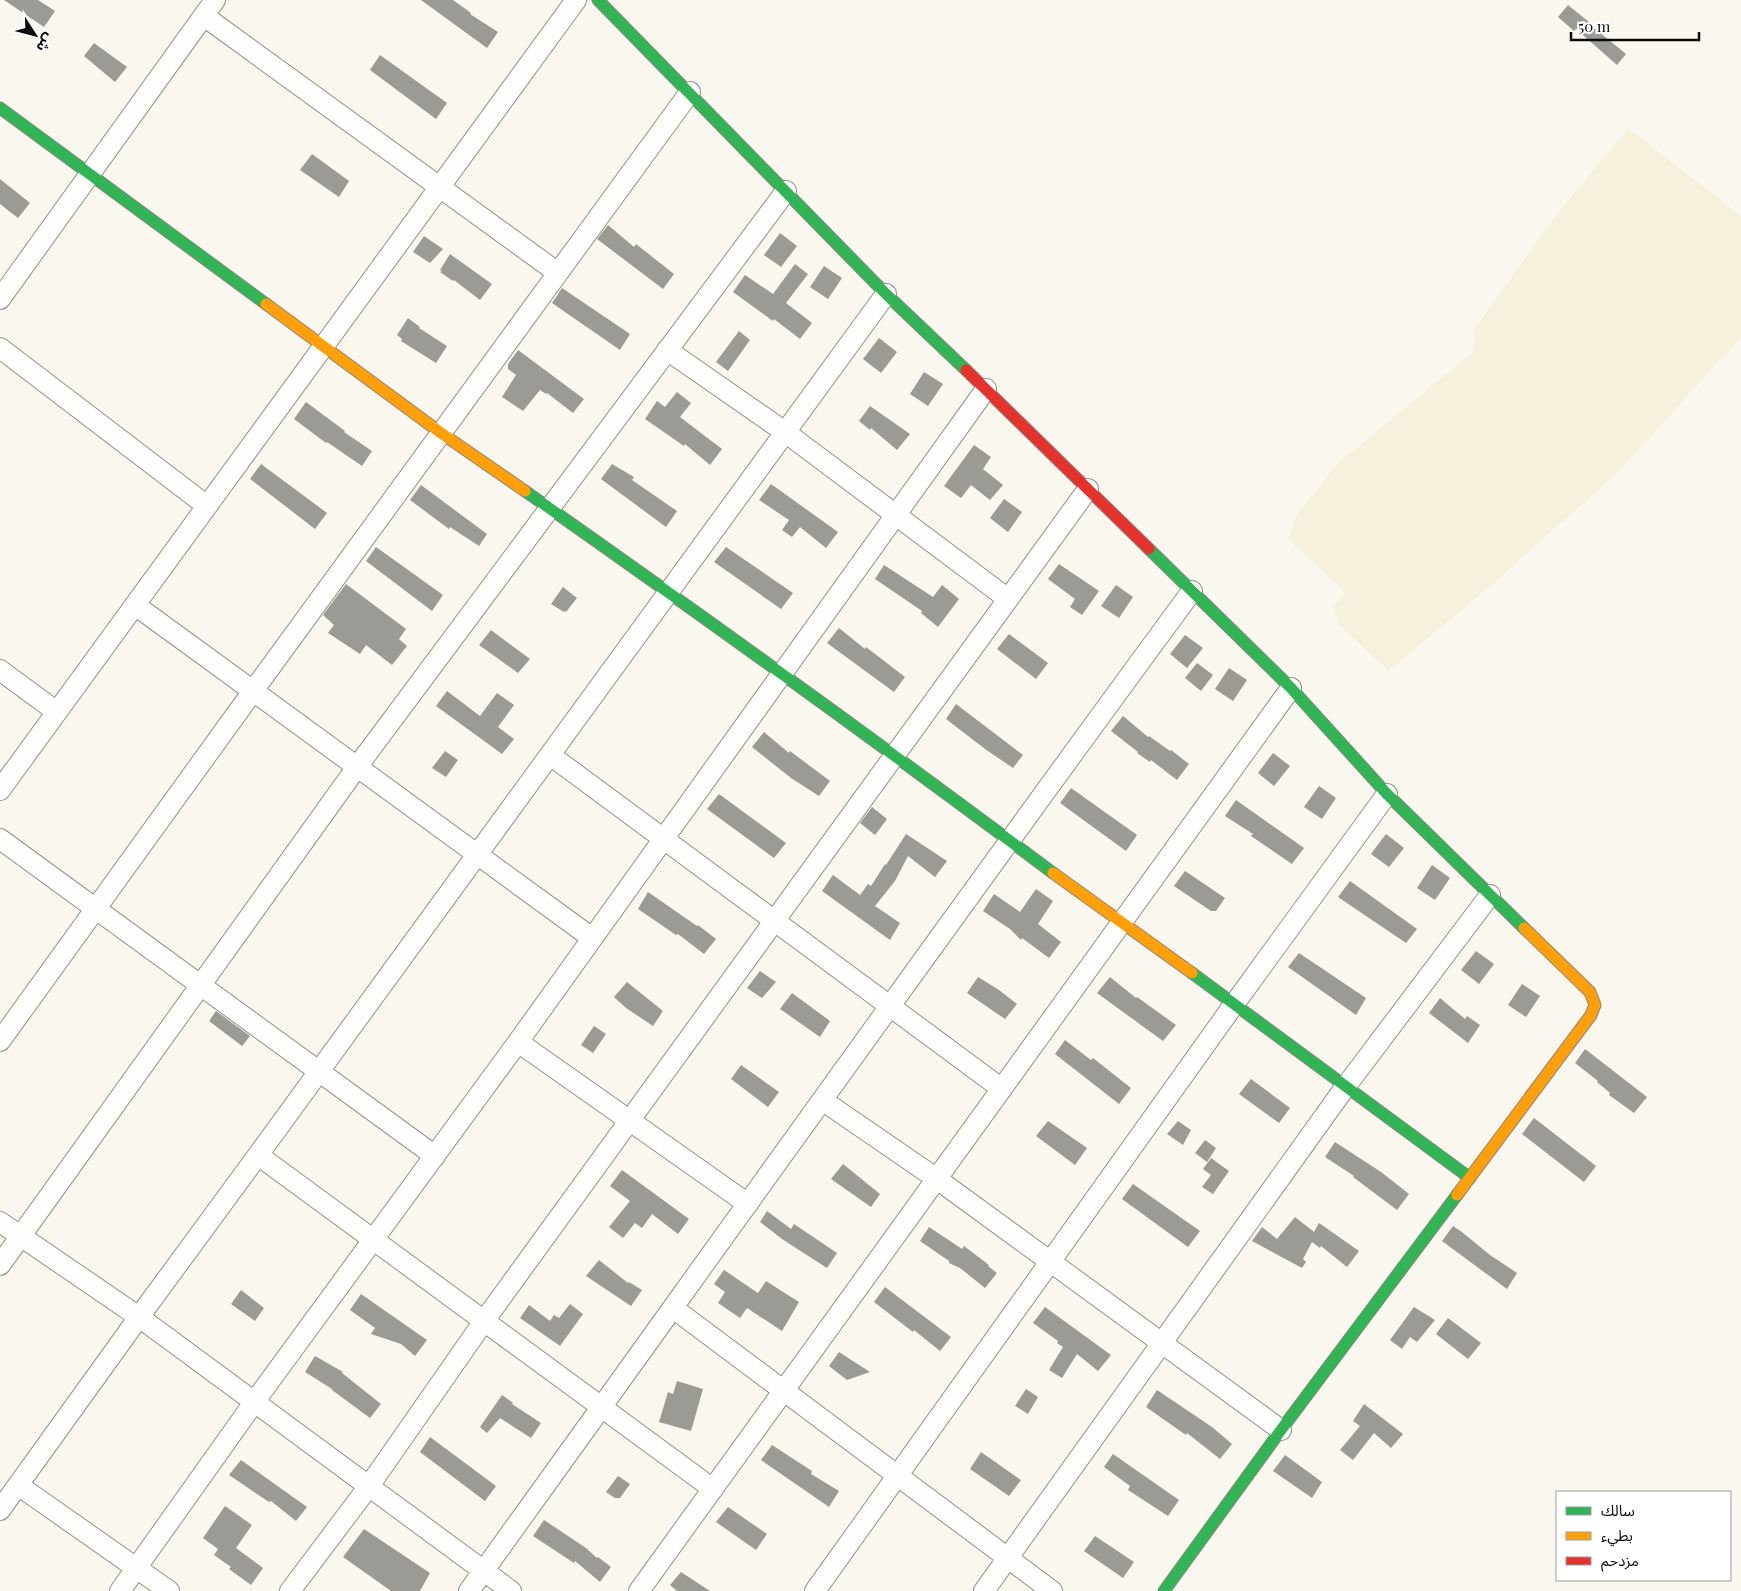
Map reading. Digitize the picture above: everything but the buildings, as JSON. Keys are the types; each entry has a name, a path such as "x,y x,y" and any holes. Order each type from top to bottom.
{"street":[{"path":"0,790 576,0"},
{"path":"598,0 886,294 986,389 1291,688 1387,794 1590,992 1595,1005 1591,1015 1280,1430 1164,1591"},
{"path":"0,299 210,8 440,186 558,273"},
{"path":"0,1041 690,92"},
{"path":"0,108 441,433 668,592 895,755 1121,923 1235,1003 1470,1178"},
{"path":"0,1265 357,767 786,191"},
{"path":"0,1510 139,1316 886,294"},
{"path":"0,348 206,506"},
{"path":"667,350 785,432 1008,599"},
{"path":"120,1591 664,840 986,389"},
{"path":"290,1591 369,1486 484,1321 1088,489"},
{"path":"469,1591 891,1007 1009,840 1192,591"},
{"path":"134,605 592,938"},
{"path":"0,670 57,712"},
{"path":"639,1591 1291,688"},
{"path":"550,756 1002,1089"},
{"path":"815,1591 1235,1003 1387,794"},
{"path":"0,839 318,1073 435,1156"},
{"path":"984,1591 1346,1086 1490,895"},
{"path":"518,1042 748,1204"},
{"path":"822,1100 937,1179 1280,1430"},
{"path":"258,1155 713,1489"},
{"path":"0,1222 139,1316 511,1591"},
{"path":"673,1308 1052,1591"},
{"path":"18,1485 169,1591"}],"shaded area":[{"path":"1628,128 1741,216 1741,337 1618,472 1480,595 1388,671 1339,624 1333,607 1346,593 1288,539 1297,515 1337,464 1473,352 1475,328 1551,222"}],"traffic: fast":[{"path":"598,0 886,294 966,370"},
{"path":"0,108 266,304"},
{"path":"525,491 790,680 1053,873"},
{"path":"1149,549 1291,688 1387,794 1524,928"},
{"path":"1192,973 1470,1178"},
{"path":"1164,1591 1281,1430 1457,1195"}],"traffic: slow":[{"path":"266,304 441,433 525,491"},
{"path":"1053,873 1192,973"},
{"path":"1457,1195 1591,1015 1595,1005 1590,992 1524,928"}],"traffic: jam":[{"path":"966,370 1149,549"}]}
